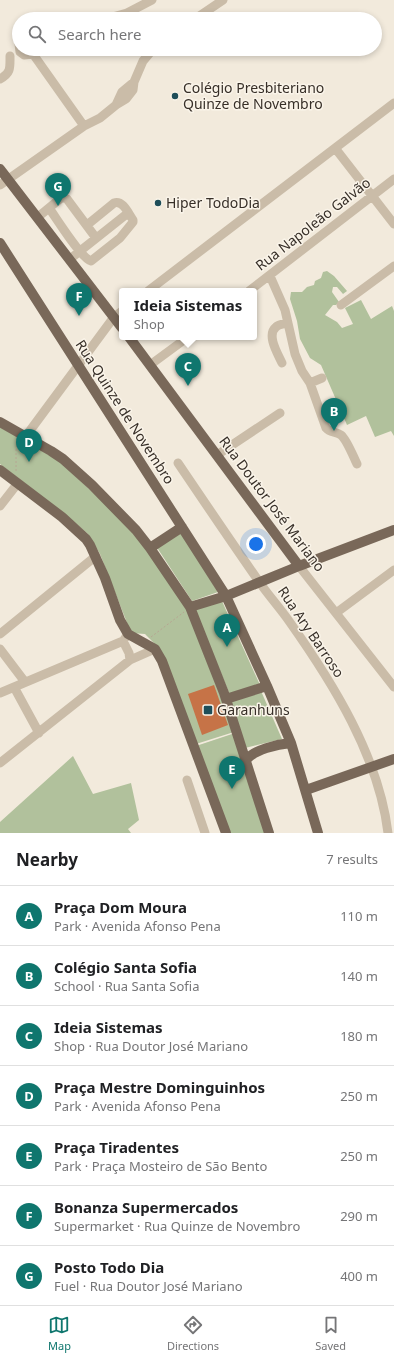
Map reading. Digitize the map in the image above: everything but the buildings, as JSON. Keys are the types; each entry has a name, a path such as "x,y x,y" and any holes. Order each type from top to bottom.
{"main road":[{"path":"0,169 4,182 38,217 70,259 118,314"},
{"name":"Rua Quinze de Novembro","path":"0,243 226,596 291,743 318,833"},
{"name":"Rua Doutor José Mariano","path":"131,340 299,566"},
{"path":"0,422 24,438 63,459 114,508 150,548 189,608 226,699 269,833"},
{"path":"0,470 75,527 86,539 96,556 105,578 126,637 144,642 155,649 162,660 226,833"},
{"path":"150,548 182,527"},
{"path":"189,608 226,596 299,566 394,530"},
{"path":"226,699 267,686"},
{"path":"246,760 252,754 282,744 291,743"},
{"path":"306,790 394,759"}],"street":[{"path":"129,12 152,0"},
{"path":"205,12 223,0"},
{"path":"0,60 10,56 9,71 6,76 0,80"},
{"path":"38,56 84,126"},
{"path":"4,182 84,126 100,118 116,104 122,92 134,82 143,61 147,56"},
{"path":"152,288 394,103"},
{"path":"335,148 394,224"},
{"name":"Rua Napoleão Galvão","path":"253,288 394,179"},
{"path":"38,217 61,198 67,199 96,238"},
{"path":"49,208 88,260 94,260 120,238 132,225 133,220 121,203 118,202 114,203 87,225"},
{"path":"70,259 128,213"},
{"path":"341,305 394,266"},
{"path":"270,276 285,310 295,354 302,371 310,383 326,428 329,431 340,434 344,438 357,464"},
{"path":"24,438 118,314"},
{"path":"282,363 274,343 273,332 279,325 288,323"},
{"path":"150,365 184,340"},
{"path":"310,383 322,378"},
{"path":"217,455 280,413"},
{"name":"Rua Ary Barroso","path":"178,463 260,583 314,656 351,723 372,767 381,796 388,833"},
{"path":"0,506 18,483"},
{"path":"0,634 96,556"},
{"name":"Rua Doutor José Mariano","path":"299,566 394,687"},
{"path":"336,613 394,570"},
{"path":"0,693 126,637 130,660"},
{"path":"0,649 24,682"},
{"path":"0,763 130,660 155,649"},
{"path":"14,687 39,733"},
{"path":"187,780 205,833"}],"path":[{"path":"18,483 16,447 24,438"},
{"path":"144,642 189,608"}],"green space":[{"path":"327,271 334,276 347,291 343,294 337,287 333,287 332,292 339,302 336,305 333,305 325,315 337,322 342,328 353,324 345,308 361,300 371,319 392,306 394,311 394,436 391,431 375,437 366,416 347,425 321,365 310,358 300,339 297,321 290,299 291,292 302,292 307,287 314,285 315,281 321,278 323,272"},
{"path":"0,427 58,460 132,529 187,607 234,732 196,744 154,643 145,634 131,633 100,554 88,534 0,464"},
{"path":"181,533 218,592 192,601 156,546"},
{"path":"221,599 260,685 230,695 195,610"},
{"path":"261,691 282,739 245,748 230,701"},
{"path":"235,733 265,833 228,833 196,746"},
{"path":"73,756 93,794 131,783 139,820 128,829 131,833 0,833 0,822"}],"place":[{"name":"Colégio Presbiteriano Quinze de Novembro","path":"175,96"},
{"name":"Hiper TodoDia","path":"158,203"},
{"name":"Posto Todo Dia","path":"58,206"},
{"name":"Bonanza Supermercados","path":"79,316"},
{"name":"Ideia Sistemas","path":"188,386"},
{"name":"Colégio Santa Sofia","path":"334,431"},
{"name":"Praça Mestre Dominguinhos","path":"29,462"},
{"name":"Praça Dom Moura","path":"227,647"},
{"name":"Garanhuns","path":"208,710"},
{"name":"Praça Tiradentes","path":"232,789"}]}
